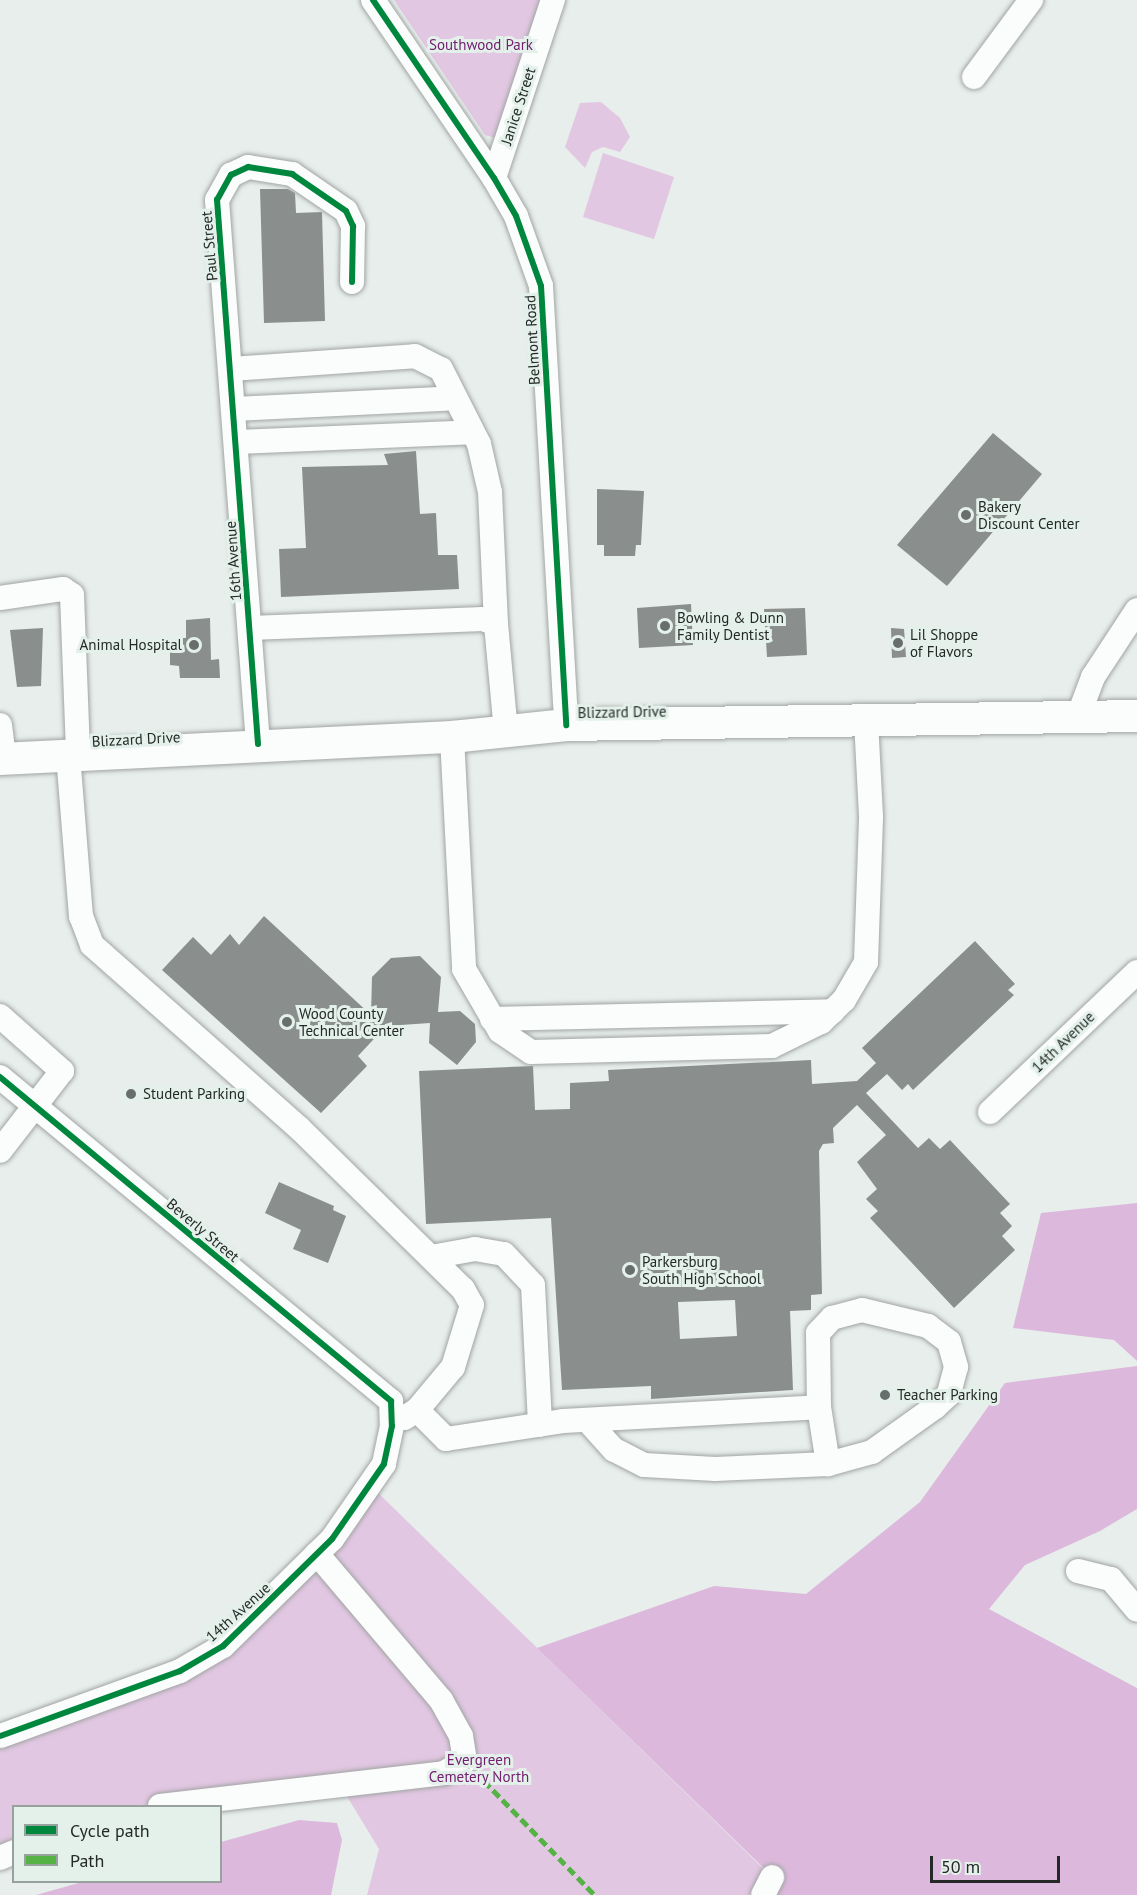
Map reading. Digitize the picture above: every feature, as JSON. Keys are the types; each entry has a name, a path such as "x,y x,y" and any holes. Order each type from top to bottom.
{"main road":[{"name":"Blizzard Drive","path":"2,758 258,744 452,737 566,725 1137,716"}],"street":[{"name":"Belmont Road","path":"373,0 494,178 516,216 541,286 566,725"},
{"name":"Janice Street","path":"494,178 553,0"},
{"path":"974,77 1031,0"},
{"name":"Paul Street","path":"229,340 217,200 231,175 239,171 248,167 292,174 346,211 353,226 352,282"},
{"name":"16th Avenue","path":"229,340 258,744"},
{"path":"231,369 415,356 441,369 472,432 490,492 496,624 506,732"},
{"path":"234,409 455,398"},
{"path":"237,442 472,432"},
{"path":"0,598 63,589 72,595 73,754 81,916 92,945 299,1128 463,1289 472,1305 453,1366 417,1410 392,1426"},
{"path":"1078,717 1093,677 1137,610"},
{"path":"250,628 483,619 496,624"},
{"path":"452,737 464,969 500,1030 531,1052 772,1046 821,1022 833,1011 866,962 871,816 866,720"},
{"path":"0,725 2,758"},
{"name":"14th Avenue","path":"990,1112 1137,972"},
{"path":"492,1019 833,1011"},
{"path":"0,1016 58,1067 61,1076 0,1151"},
{"name":"Beverly Street","path":"0,1077 391,1401"},
{"path":"431,1257 475,1249 504,1254 533,1285 540,1425"},
{"path":"587,1420 614,1450 644,1464 715,1468 828,1464 872,1452 949,1394 956,1367 949,1342 928,1326 862,1310 832,1318 819,1333 819,1407 828,1464"},
{"name":"14th Avenue","path":"0,1736 180,1671 223,1646 316,1554 384,1464 392,1426 391,1401"},
{"path":"417,1410 446,1439 587,1420 819,1407"},
{"path":"169,1805 444,1773 465,1761 461,1736 441,1700 316,1554"},
{"path":"1078,1571 1111,1579 1137,1610"}],"green space":[{"name":"Southwood Park","path":"394,0 540,0 502,131 496,138 485,135"},
{"path":"601,102 620,118 630,137 620,152 603,147 592,152 585,168 565,147 580,103"},
{"path":"603,153 674,177 654,239 583,217"},
{"name":"Evergreen Cemetery North","path":"370,1485 772,1877 760,1895 367,1895 379,1849 340,1785 169,1805 12,1805 12,1852 0,1858 0,1736 223,1646"}],"shaded area":[{"path":"1137,1203 1137,1361 1114,1340 1013,1328 1041,1213"},
{"path":"1137,1366 1137,1509 1100,1531 1025,1565 989,1609 1137,1688 1137,1895 760,1895 772,1876 537,1648 714,1586 806,1594 920,1502 1005,1383"},
{"path":"299,1820 337,1823 342,1840 331,1895 36,1895 78,1883 222,1883 222,1842"}],"building":[{"path":"260,189 288,189 295,193 296,213 322,212 325,321 264,323"},
{"name":"Bakery Discount Center","path":"993,433 1042,474 947,586 897,545"},
{"path":"416,451 420,514 436,513 438,555 457,555 459,589 281,597 279,549 306,548 302,467 388,465 384,454"},
{"path":"597,489 644,491 641,545 636,545 635,556 604,556 604,545 597,545"},
{"name":"Bowling & Dunn Family Dentist","path":"691,604 693,645 639,648 637,608"},
{"path":"805,608 807,655 767,657 764,609"},
{"name":"Animal Hospital","path":"210,618 211,660 219,659 220,678 180,678 179,666 170,665 170,652 178,651 178,638 186,638 186,620"},
{"path":"43,628 41,686 17,687 10,630"},
{"name":"Lil Shoppe of Flavors","path":"891,628 904,629 906,657 892,658"},
{"path":"264,916 371,1015 372,977 391,958 420,956 441,977 438,1012 460,1011 475,1024 476,1042 457,1065 429,1043 430,1023 386,1026 358,1056 367,1066 321,1113 162,970 193,937 211,955 230,934 239,945"},
{"name":"Parkersburg South High School","path":"975,941 1015,984 1008,990 1014,995 913,1090 908,1084 902,1090 887,1074 866,1093 918,1148 929,1138 940,1149 950,1140 1010,1204 1000,1213 1012,1226 1002,1236 1015,1250 954,1308 870,1218 878,1211 866,1199 877,1189 857,1162 886,1135 857,1105 833,1128 834,1143 823,1144 819,1151 822,1294 811,1295 811,1310 790,1311 793,1390 651,1399 651,1386 562,1390 551,1218 426,1224 419,1071 533,1066 535,1110 570,1109 570,1083 609,1081 608,1070 811,1060 812,1084 857,1081 876,1063 862,1048","holes":["735,1300 737,1336 680,1339 678,1302"]},
{"path":"279,1182 334,1206 333,1210 346,1216 328,1263 293,1249 301,1230 265,1213"}],"marked path":[{"path":"465,1761 595,1895"}],"cycle path":[{"path":"373,0 494,178 516,216 541,286 566,725"},
{"path":"258,744 217,200 231,175 248,167 292,174 346,211 353,226 352,282"},
{"path":"0,1077 391,1401 392,1426 384,1464 332,1539 223,1646 180,1671 0,1736"}],"place":[{"name":"Bakery Discount Center","path":"966,515"},
{"name":"Bowling & Dunn Family Dentist","path":"665,626"},
{"name":"Lil Shoppe of Flavors","path":"898,643"},
{"name":"Animal Hospital","path":"194,645"},
{"name":"Wood County Technical Center","path":"287,1022"},
{"name":"Student Parking","path":"131,1094"},
{"name":"Parkersburg South High School","path":"630,1270"},
{"name":"Teacher Parking","path":"885,1395"}]}
